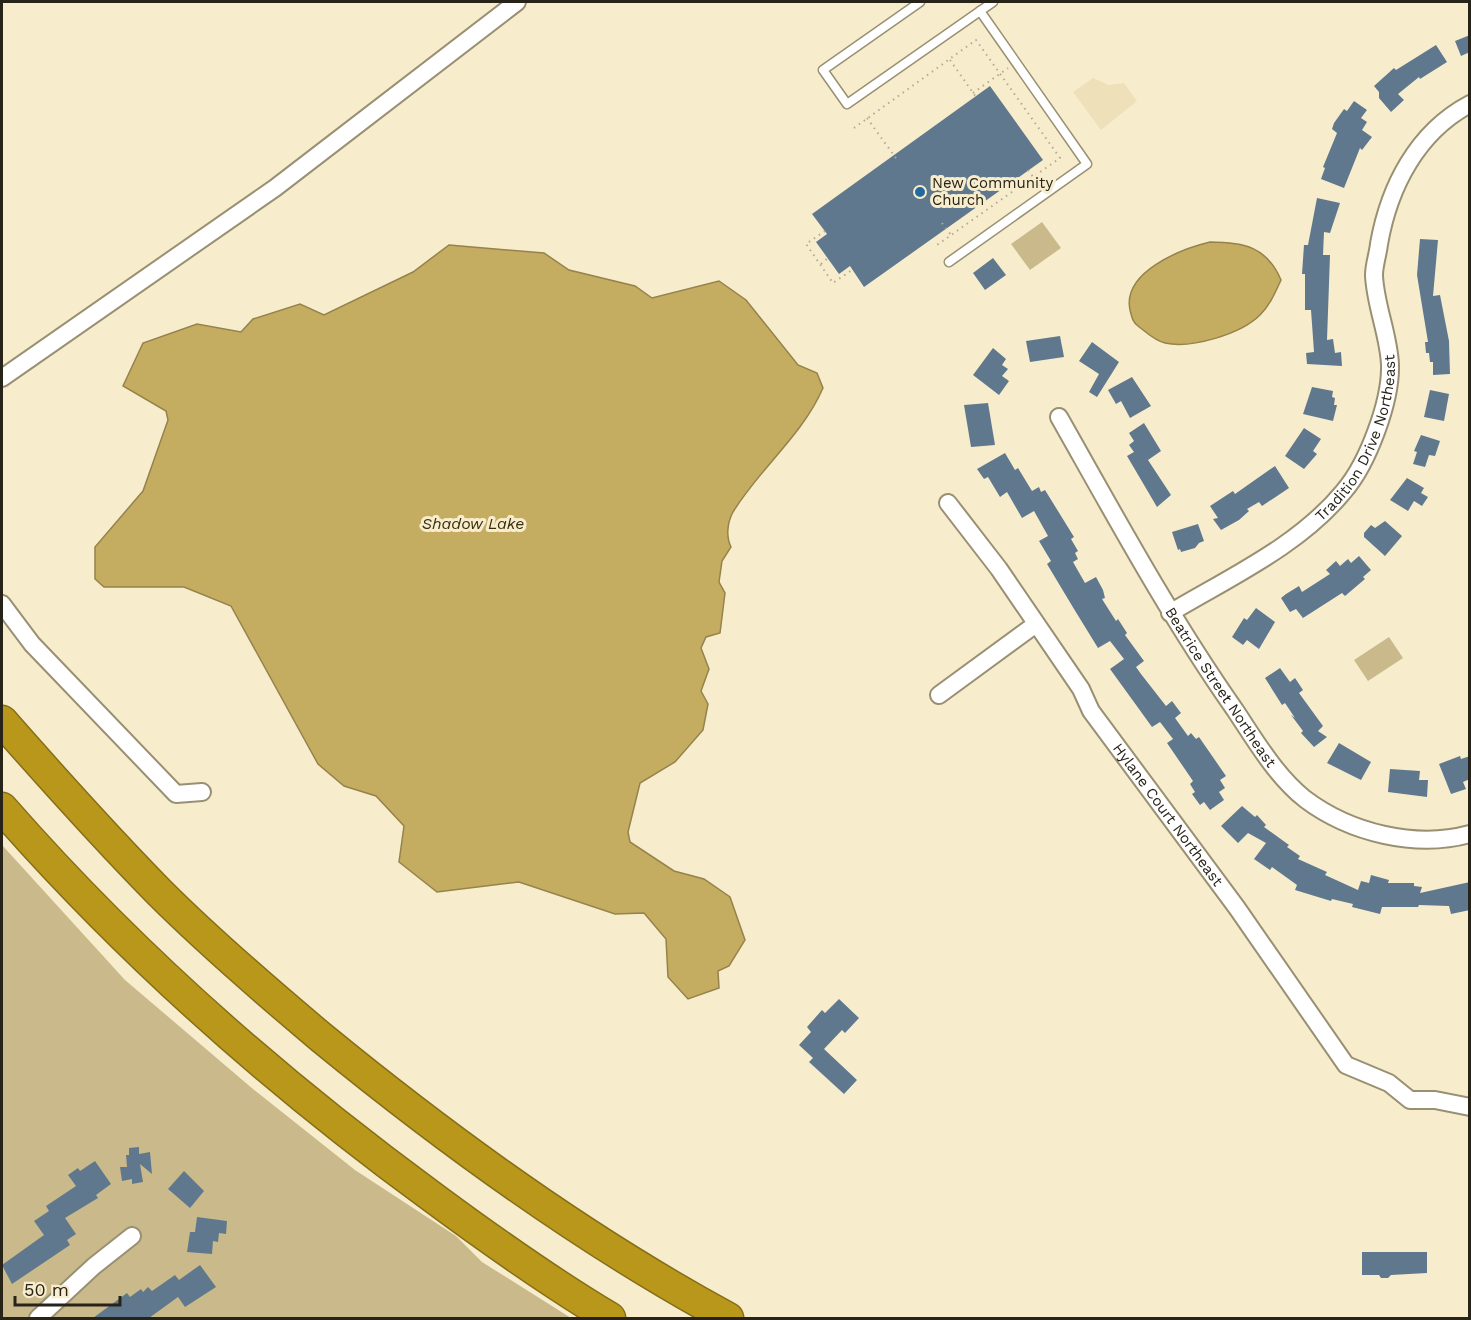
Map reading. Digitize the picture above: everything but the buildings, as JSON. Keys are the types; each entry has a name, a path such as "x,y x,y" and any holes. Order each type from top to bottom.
{"highway":[{"path":"2,721 160,893 252,979 373,1080 530,1195 692,1299 728,1318"},
{"path":"2,808 108,922 229,1034 320,1113 474,1228 610,1318"}],"street":[{"path":"2,378 275,188 517,2"},
{"name":"Tradition Drive Northeast","path":"1170,613 1283,546 1308,528 1345,490 1368,451 1382,412 1390,365 1374,274 1391,193 1417,149 1437,128 1470,104"},
{"name":"Beatrice Street Northeast","path":"1059,417 1170,613 1257,742 1279,771 1305,798 1339,819 1380,834 1417,840 1470,834"},
{"name":"Hylane Court Northeast","path":"948,503 1036,624 1080,689 1091,711 1165,814 1237,908 1346,1065 1389,1083 1410,1100 1435,1100 1470,1107"},
{"path":"2,604 32,644 176,794 202,792"},
{"path":"939,696 1036,624"},
{"path":"38,1318 94,1266 132,1236"}],"lane":[{"path":"920,2 823,70 847,104 989,3"},
{"path":"949,262 1088,164 980,11"}],"path":[{"path":"854,128 976,40 1060,158 937,245"},
{"path":"950,59 976,97"},
{"path":"973,93 1000,74"},
{"path":"867,118 898,161"},
{"path":"1028,171 1033,177"},
{"path":"942,223 951,235"},
{"path":"825,231 806,244 833,283 852,270"},
{"path":"820,264 828,258"}],"shaded area":[{"path":"1093,78 1109,85 1124,83 1137,101 1101,130 1073,92"},
{"path":"1042,222 1061,248 1030,270 1011,244"},
{"path":"1389,637 1403,658 1368,681 1354,660"},
{"path":"2,845 125,980 253,1089 355,1170 456,1236 482,1262 571,1318 2,1318"}],"water":[{"path":"1210,242 1244,245 1261,253 1269,260 1281,280 1272,299 1264,311 1252,322 1215,338 1188,344 1176,344 1165,343 1151,336 1132,319 1130,296 1135,284 1156,264 1184,250"},
{"name":"Shadow Lake","path":"449,245 544,253 569,270 635,286 652,298 719,281 746,300 798,365 817,373 823,388 804,421 744,496 731,516 728,534 731,547 722,561 719,582 725,593 720,633 706,637 701,648 709,669 701,691 708,704 703,730 675,762 640,783 628,832 630,842 674,871 704,879 730,897 745,940 729,966 718,971 719,988 688,999 668,977 666,939 644,913 615,914 519,882 437,892 399,862 404,826 376,796 344,786 318,764 231,606 184,587 104,587 95,579 95,547 143,491 168,420 166,411 123,386 143,343 197,324 241,332 253,319 300,304 324,315 413,272"}],"place":[{"name":"New Community Church","path":"920,192"}]}
